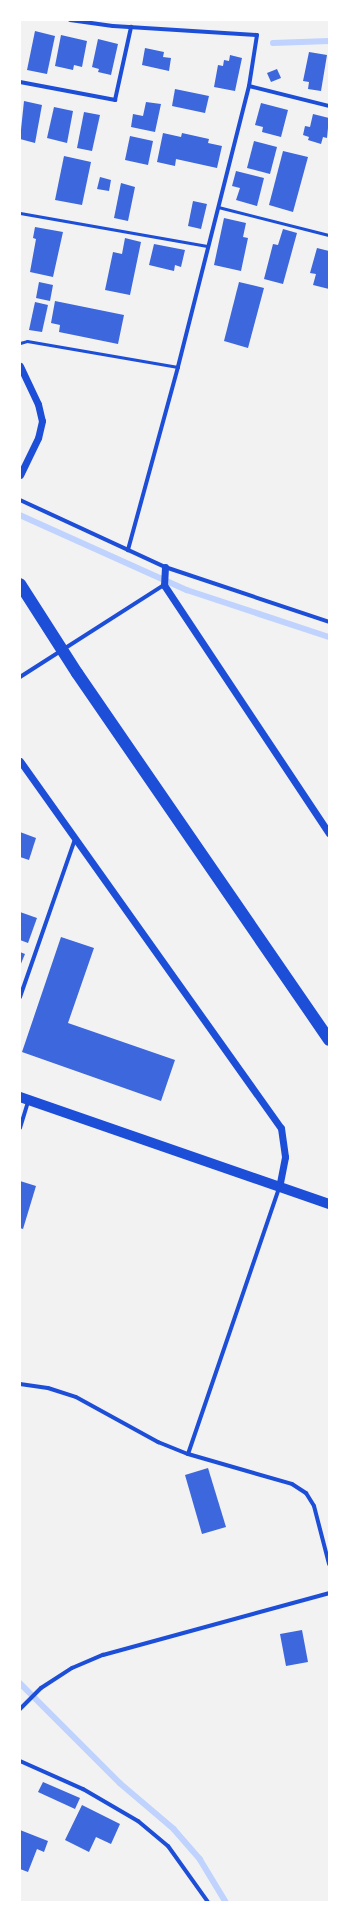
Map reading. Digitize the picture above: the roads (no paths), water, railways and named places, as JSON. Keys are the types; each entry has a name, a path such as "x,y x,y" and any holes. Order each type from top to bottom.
{"highway":[{"path":"20,584 77,673 329,1040"}],"main road":[{"path":"24,1099 329,1204"}],"street":[{"path":"70,20 131,27 257,35 249,86 207,246 178,367 128,550"},
{"path":"20,82 115,100 131,27"},
{"path":"249,86 329,106"},
{"path":"20,366 38,404 42,421 38,438 20,475"},
{"path":"20,500 165,567 329,622"},
{"path":"165,567 164,585 329,833"},
{"path":"20,677 164,585"},
{"path":"20,761 74,840 281,1128 285,1156 279,1187 188,1454"},
{"path":"20,997 74,840"},
{"path":"20,1128 24,1099"},
{"path":"20,1384 48,1388 76,1397 158,1442 188,1454 292,1484 306,1493 314,1506 329,1564"},
{"path":"20,1709 41,1688 72,1668 103,1655 329,1593"},
{"path":"20,1761 83,1789 138,1821 168,1846 208,1902"}],"lane":[{"path":"218,207 329,235"},
{"path":"20,213 207,246"},
{"path":"20,343 27,341 178,367"}],"waterway":[{"path":"273,43 329,41"},
{"path":"20,515 187,590 329,637"},
{"path":"20,1683 120,1783 174,1829 200,1859 226,1902"}]}
